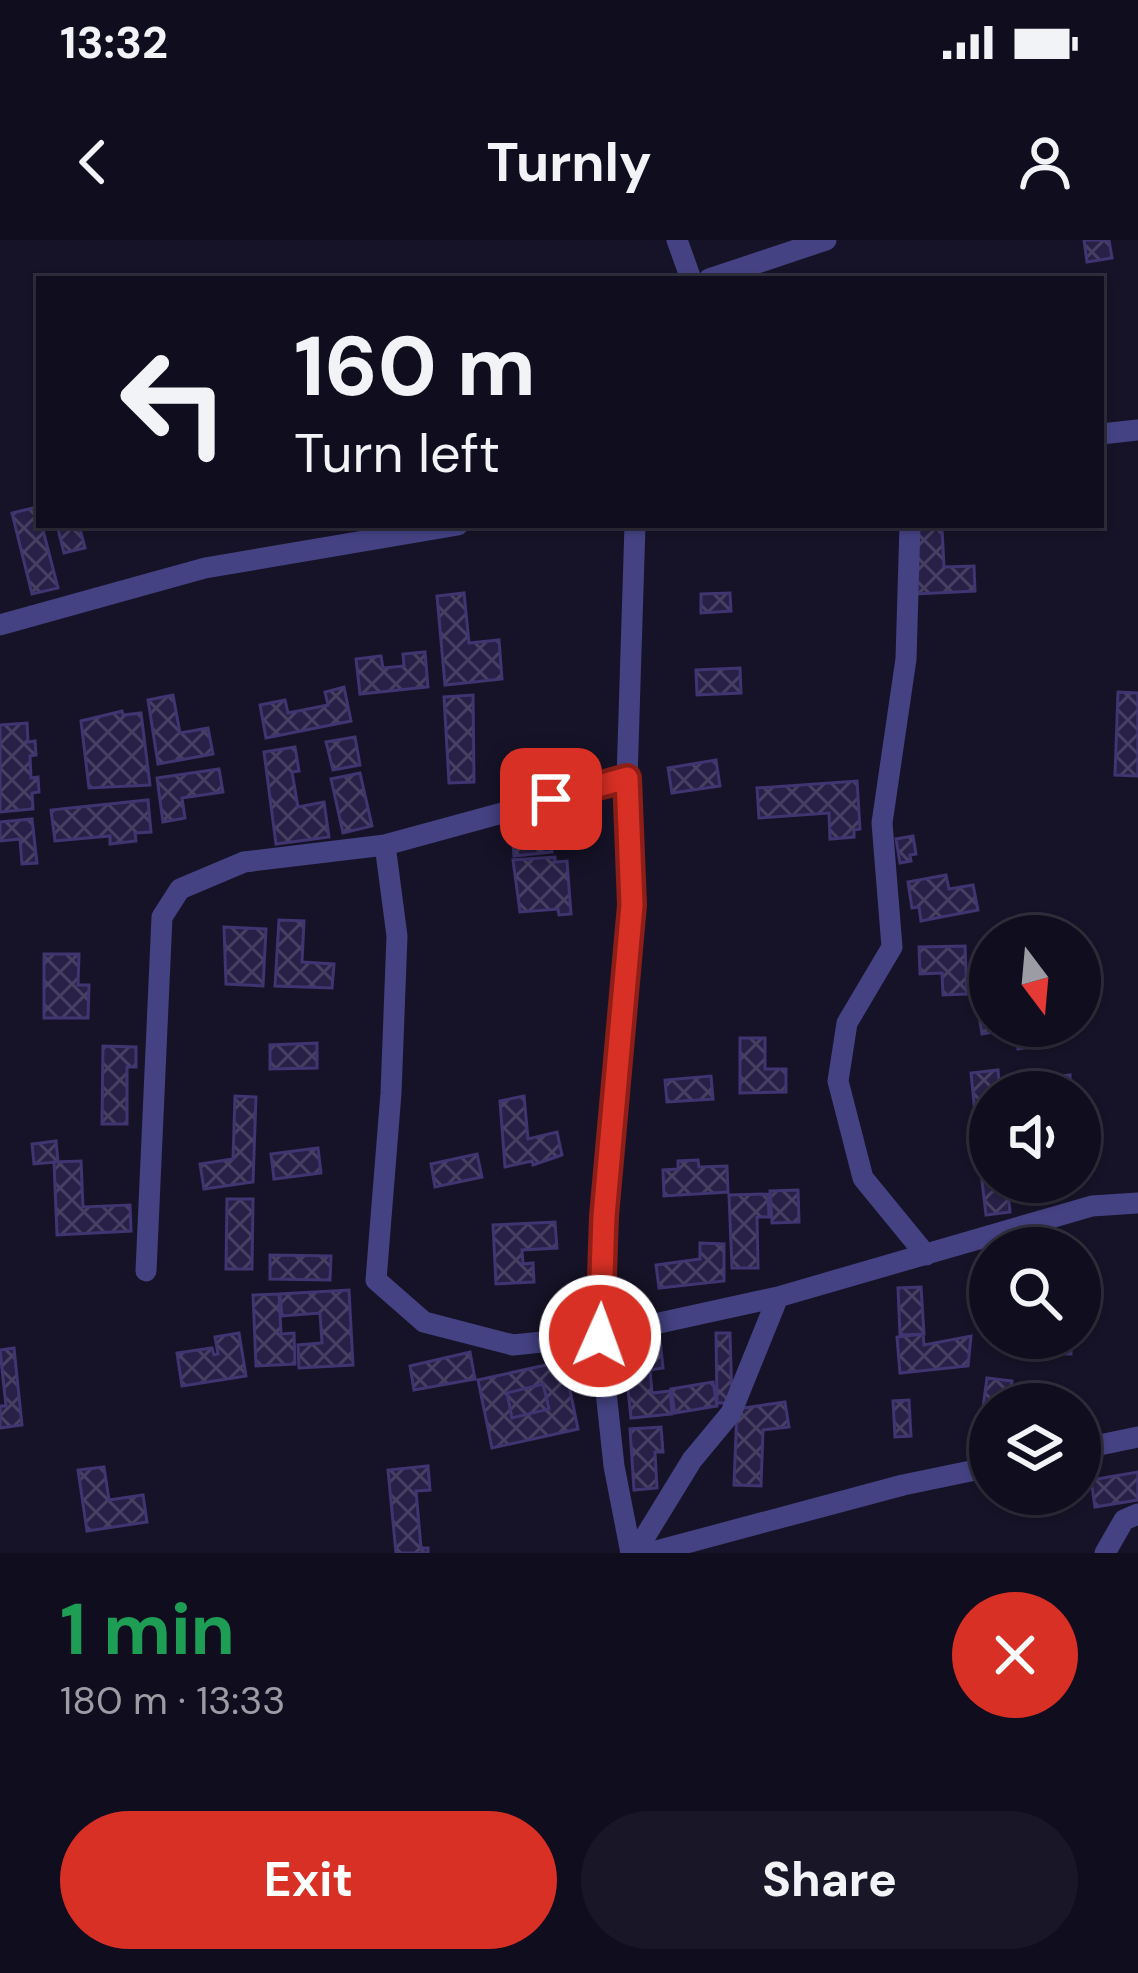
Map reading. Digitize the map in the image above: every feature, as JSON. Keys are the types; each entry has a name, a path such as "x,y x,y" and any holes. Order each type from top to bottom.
{"street":[{"path":"677,240 690,276"},
{"path":"718,276 826,240"},
{"path":"1104,434 1138,430"},
{"path":"0,625 205,568 440,528"},
{"path":"633,1553 614,1466 600,1336 604,1216 632,905 627,778 635,528"},
{"path":"910,528 905,659 882,823 892,947 847,1023 838,1081 862,1178 926,1256"},
{"path":"146,1271 162,917 180,889 244,862 385,844 627,778"},
{"path":"385,844 397,936 376,1280 424,1322 513,1345 600,1336 778,1297 1093,1206 1138,1202"},
{"path":"633,1553 692,1460 731,1413 778,1297"},
{"path":"1101,1445 1138,1437"},
{"path":"649,1553 903,1485 969,1472"},
{"path":"1105,1553 1124,1520 1138,1514"}],"building":[{"path":"1084,240 1109,240 1112,258 1087,262"},
{"path":"36,507 36,528 42,528 58,588 32,594 12,513"},
{"path":"58,528 80,528 85,548 64,553"},
{"path":"942,528 944,567 974,566 975,591 917,594 914,530"},
{"path":"464,593 469,643 499,640 502,679 445,685 437,596"},
{"path":"730,593 731,611 701,613 701,594"},
{"path":"425,652 428,687 360,694 356,659 381,656 383,668 404,666 403,654"},
{"path":"740,668 741,693 697,695 696,670"},
{"path":"344,687 351,721 266,738 260,705 285,700 288,713 328,705 325,692"},
{"path":"1118,692 1138,693 1138,776 1115,775"},
{"path":"173,695 180,733 208,728 213,754 158,764 148,700"},
{"path":"473,695 474,782 449,783 444,697"},
{"path":"122,711 123,715 141,713 150,785 89,788 81,721"},
{"path":"27,723 28,742 35,741 31,778 38,777 39,792 32,793 33,809 0,812 0,725"},
{"path":"355,737 360,765 333,770 326,742"},
{"path":"295,747 299,771 292,772 298,807 324,802 329,837 276,844 264,752"},
{"path":"716,760 720,786 672,793 668,768"},
{"path":"219,769 223,792 182,798 185,818 163,822 157,778"},
{"path":"360,773 372,826 343,833 331,779"},
{"path":"857,781 860,829 854,830 854,837 830,839 829,813 759,818 757,788"},
{"path":"148,800 151,832 135,833 136,841 110,844 110,836 55,841 51,810"},
{"path":"32,819 37,863 22,864 20,839 0,841 0,822"},
{"path":"549,829 552,852 514,856 512,834"},
{"path":"913,836 916,854 910,855 911,861 900,863 896,839"},
{"path":"555,857 555,862 567,861 571,914 559,915 558,909 520,912 513,860"},
{"path":"946,875 949,889 973,885 978,910 921,921 919,907 912,908 908,882"},
{"path":"279,920 304,921 302,962 334,964 332,988 275,986"},
{"path":"224,927 266,929 263,986 226,984"},
{"path":"965,946 967,994 943,995 942,973 920,974 919,947"},
{"path":"44,954 79,954 78,985 89,985 88,1018 44,1018"},
{"path":"740,1038 765,1038 765,1069 786,1069 786,1092 740,1093"},
{"path":"317,1043 317,1068 270,1069 270,1045"},
{"path":"103,1046 136,1047 136,1067 127,1067 127,1124 102,1124"},
{"path":"711,1076 713,1099 667,1102 665,1080"},
{"path":"235,1096 256,1097 253,1182 204,1189 200,1164 233,1159"},
{"path":"524,1096 528,1139 557,1132 562,1155 533,1165 532,1161 505,1167 500,1101"},
{"path":"56,1141 58,1162 34,1164 32,1144"},
{"path":"318,1148 321,1173 274,1179 271,1154"},
{"path":"477,1154 482,1177 435,1187 431,1164"},
{"path":"698,1160 699,1167 727,1166 728,1192 664,1196 663,1170 678,1169 678,1161"},
{"path":"81,1161 83,1207 130,1205 131,1231 57,1235 54,1162"},
{"path":"798,1190 799,1222 772,1223 770,1191"},
{"path":"768,1194 769,1217 757,1217 758,1268 732,1268 729,1195"},
{"path":"227,1199 253,1199 252,1269 226,1269"},
{"path":"985,1203 1009,1203 1010,1212 986,1215"},
{"path":"555,1222 557,1248 522,1250 523,1264 533,1263 534,1282 496,1284 493,1225"},
{"path":"700,1243 724,1244 724,1281 659,1288 656,1265 700,1259"},
{"path":"270,1255 331,1256 330,1280 270,1279"},
{"path":"921,1287 924,1334 900,1335 898,1288"},
{"path":"349,1290 353,1365 299,1368 298,1345 322,1343 320,1313 282,1316 280,1294"},
{"path":"279,1294 281,1334 294,1333 295,1364 256,1366 253,1295"},
{"path":"239,1333 246,1376 182,1386 177,1353 212,1348 218,1354 215,1337"},
{"path":"716,1333 730,1333 732,1403 717,1403"},
{"path":"923,1334 924,1345 969,1336 968,1366 900,1373 897,1337"},
{"path":"660,1338 663,1368 650,1370 652,1393 670,1391 672,1414 631,1418 623,1342"},
{"path":"14,1348 22,1425 0,1428 0,1406 6,1406 0,1350"},
{"path":"470,1352 475,1379 414,1390 410,1366"},
{"path":"564,1361 578,1429 492,1448 478,1380","holes":["543,1384 549,1409 512,1418 507,1393"]},
{"path":"713,1382 717,1406 675,1413 671,1389"},
{"path":"543,1384 549,1409 512,1418 507,1393"},
{"path":"909,1400 911,1436 895,1437 893,1401"},
{"path":"785,1402 789,1427 763,1430 761,1486 734,1485 737,1409"},
{"path":"661,1427 663,1452 655,1452 657,1488 634,1490 630,1429"},
{"path":"428,1466 430,1490 416,1491 421,1548 428,1548 428,1553 396,1553 388,1470"},
{"path":"104,1467 109,1500 143,1495 147,1522 87,1531 78,1470"},
{"path":"1138,1472 1138,1500 1101,1506 1101,1478"}],"route":[{"path":"551,799 627,778 632,905 604,1216 600,1336"}]}
